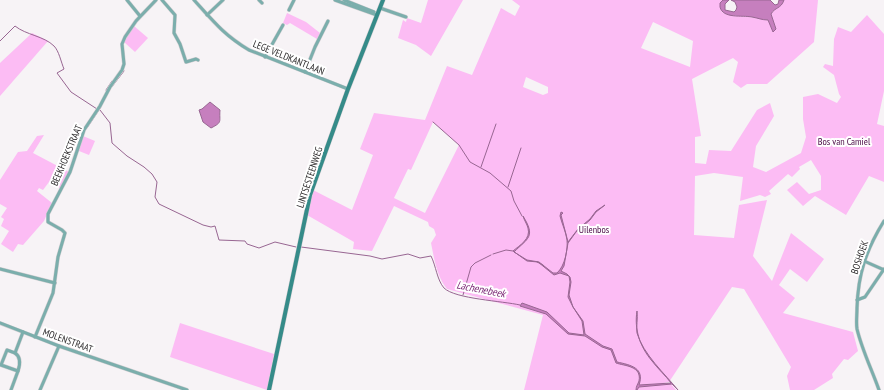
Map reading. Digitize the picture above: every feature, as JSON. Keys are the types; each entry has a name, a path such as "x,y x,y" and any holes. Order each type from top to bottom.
{"street":[{"path":"127,0 140,16 156,0"},
{"path":"162,0 176,17 174,31 186,62 196,59 198,60"},
{"name":"LEGE VELDKANTLAAN","path":"194,0 220,30 235,42 265,58 306,72 348,89"},
{"path":"207,15 223,0"},
{"path":"259,0 262,3"},
{"path":"289,10 294,0"},
{"path":"335,0 343,1 378,14"},
{"name":"LINTSESTEENWEG","path":"270,390 310,195 348,89 383,0"},
{"path":"380,8 406,17"},
{"name":"BEEKHOEKSTRAAT","path":"35,337 53,293 58,257 65,233 48,222 48,214 70,172 84,130 122,70 124,64 122,44 125,37 140,16"},
{"path":"306,72 315,47 328,21"},
{"path":"265,58 283,26"},
{"name":"BOSHOEK","path":"879,390 857,328 859,283 864,260 884,221"},
{"path":"858,300 865,297 884,270 864,260"},
{"path":"0,269 55,283"},
{"name":"MOLENSTRAAT","path":"0,323 59,346 187,390"},
{"path":"15,353 23,332"},
{"path":"40,390 59,346"},
{"path":"11,390 18,371 20,364 18,355 7,350 1,365 18,371"}],"green space":[{"path":"428,0 463,0 431,56 416,45 398,38 403,20 406,22 407,18 421,23"},
{"name":"Uilenbos","path":"512,0 723,0 720,3 722,12 730,15 768,20 773,32 771,15 773,11 783,3 784,0 818,0 814,42 767,84 747,84 741,88 733,82 738,62 733,58 692,79 701,136 695,137 695,163 706,164 709,150 731,151 757,110 770,103 774,116 756,146 753,167 766,172 801,153 806,137 803,119 803,97 818,94 837,103 841,97 834,75 823,67 825,64 833,66 834,39 838,27 851,32 867,15 884,34 884,91 877,124 884,126 884,182 869,176 846,215 815,196 803,206 787,190 797,182 809,194 821,190 821,176 811,160 799,167 800,169 792,177 788,174 769,191 771,194 765,197 760,195 740,201 743,177 714,173 695,176 694,235 734,238 739,205 767,200 753,256 772,281 791,233 824,259 807,282 790,269 779,285 795,298 783,313 853,332 858,351 848,360 844,359 832,374 833,378 814,390 790,390 787,376 791,367 744,289 732,287 669,382 648,386 671,384 676,390 637,390 636,388 636,390 524,390 543,315 447,289 436,267 431,243 436,235 434,229 429,226 428,222 394,206 372,251 353,249 354,242 307,215 313,190 352,210 373,155 360,149 374,113 425,120 447,66 472,75 501,8 515,16 520,6","holes":["653,22 693,41 690,67 641,48","526,77 548,87 548,93 543,95 523,87","433,122 459,145 425,213 394,198 408,169 411,170"]},
{"path":"287,13 306,22 320,33 317,39 290,23 287,25 283,23"},
{"path":"134,26 148,38 135,52 124,42"},
{"path":"32,33 48,41 0,96 0,63"},
{"path":"44,135 33,153 69,172 60,188 49,182 43,190 39,188 37,191 52,203 44,221 23,245 18,244 13,252 1,244 9,231 1,226 4,219 1,217 7,208 0,204 0,180 18,152 27,151 37,136"},
{"path":"83,136 95,141 89,155 79,151"},
{"path":"180,323 274,354 267,390 170,357"}],"shaded area":[{"path":"723,0 729,0 725,4 725,10 734,12 737,7 735,2 731,0 770,0 775,5 778,4 779,0 784,0 781,5 771,14 776,29 773,32 768,20 748,16 733,16 725,13 720,7 720,3"},
{"path":"210,102 220,110 219,123 211,128 203,122 199,110"},
{"path":"605,205 596,212 590,220 576,232 568,243 567,251 566,235 568,242 578,229 590,219 596,211"},
{"path":"561,212 563,213 561,215 566,233 560,216"},
{"path":"523,216 529,229 530,233 529,237 514,252 513,251 526,239 529,232"},
{"path":"517,254 527,260 539,262 553,273 557,273 564,262 566,254 564,266 561,271 569,276 560,273 554,275 538,262 527,261"},
{"path":"569,276 571,282 569,295 573,307 568,297 570,282"},
{"path":"522,303 547,312 569,333 584,335 582,321 573,307 583,321 585,334 603,346 612,349 617,362 636,368 640,375 639,385 671,383 654,364 640,342 649,356 678,390 672,384 639,387 636,390 639,381 638,372 628,366 616,363 611,350 602,347 585,336 568,334 546,314 520,306"}],"waterway":[{"name":"Lachenebeek","path":"0,41 15,26 24,32 50,43 57,51 64,69 57,73 71,92 97,109"},
{"path":"111,88 124,71"},
{"path":"106,90 112,81"},
{"path":"87,128 101,107"},
{"path":"100,110 110,123 112,143 152,174 157,182 155,197 159,204 203,225 211,227 215,226 219,240 245,241 247,244 259,248 275,242 296,247"},
{"path":"433,122 459,145 470,162 490,173 511,191 514,201 522,216"},
{"path":"481,167 496,124"},
{"path":"508,187 521,148"},
{"name":"Lachenebeek","path":"301,247 370,256 382,259 408,254 420,258 431,256 442,285 450,292 468,297 520,305"},
{"path":"493,254 506,250 513,251"},
{"path":"463,295 471,267 475,263 491,255"},
{"path":"537,262 543,265"}],"park label":[{"name":"Bos van Camiel","path":"844,141"}]}
